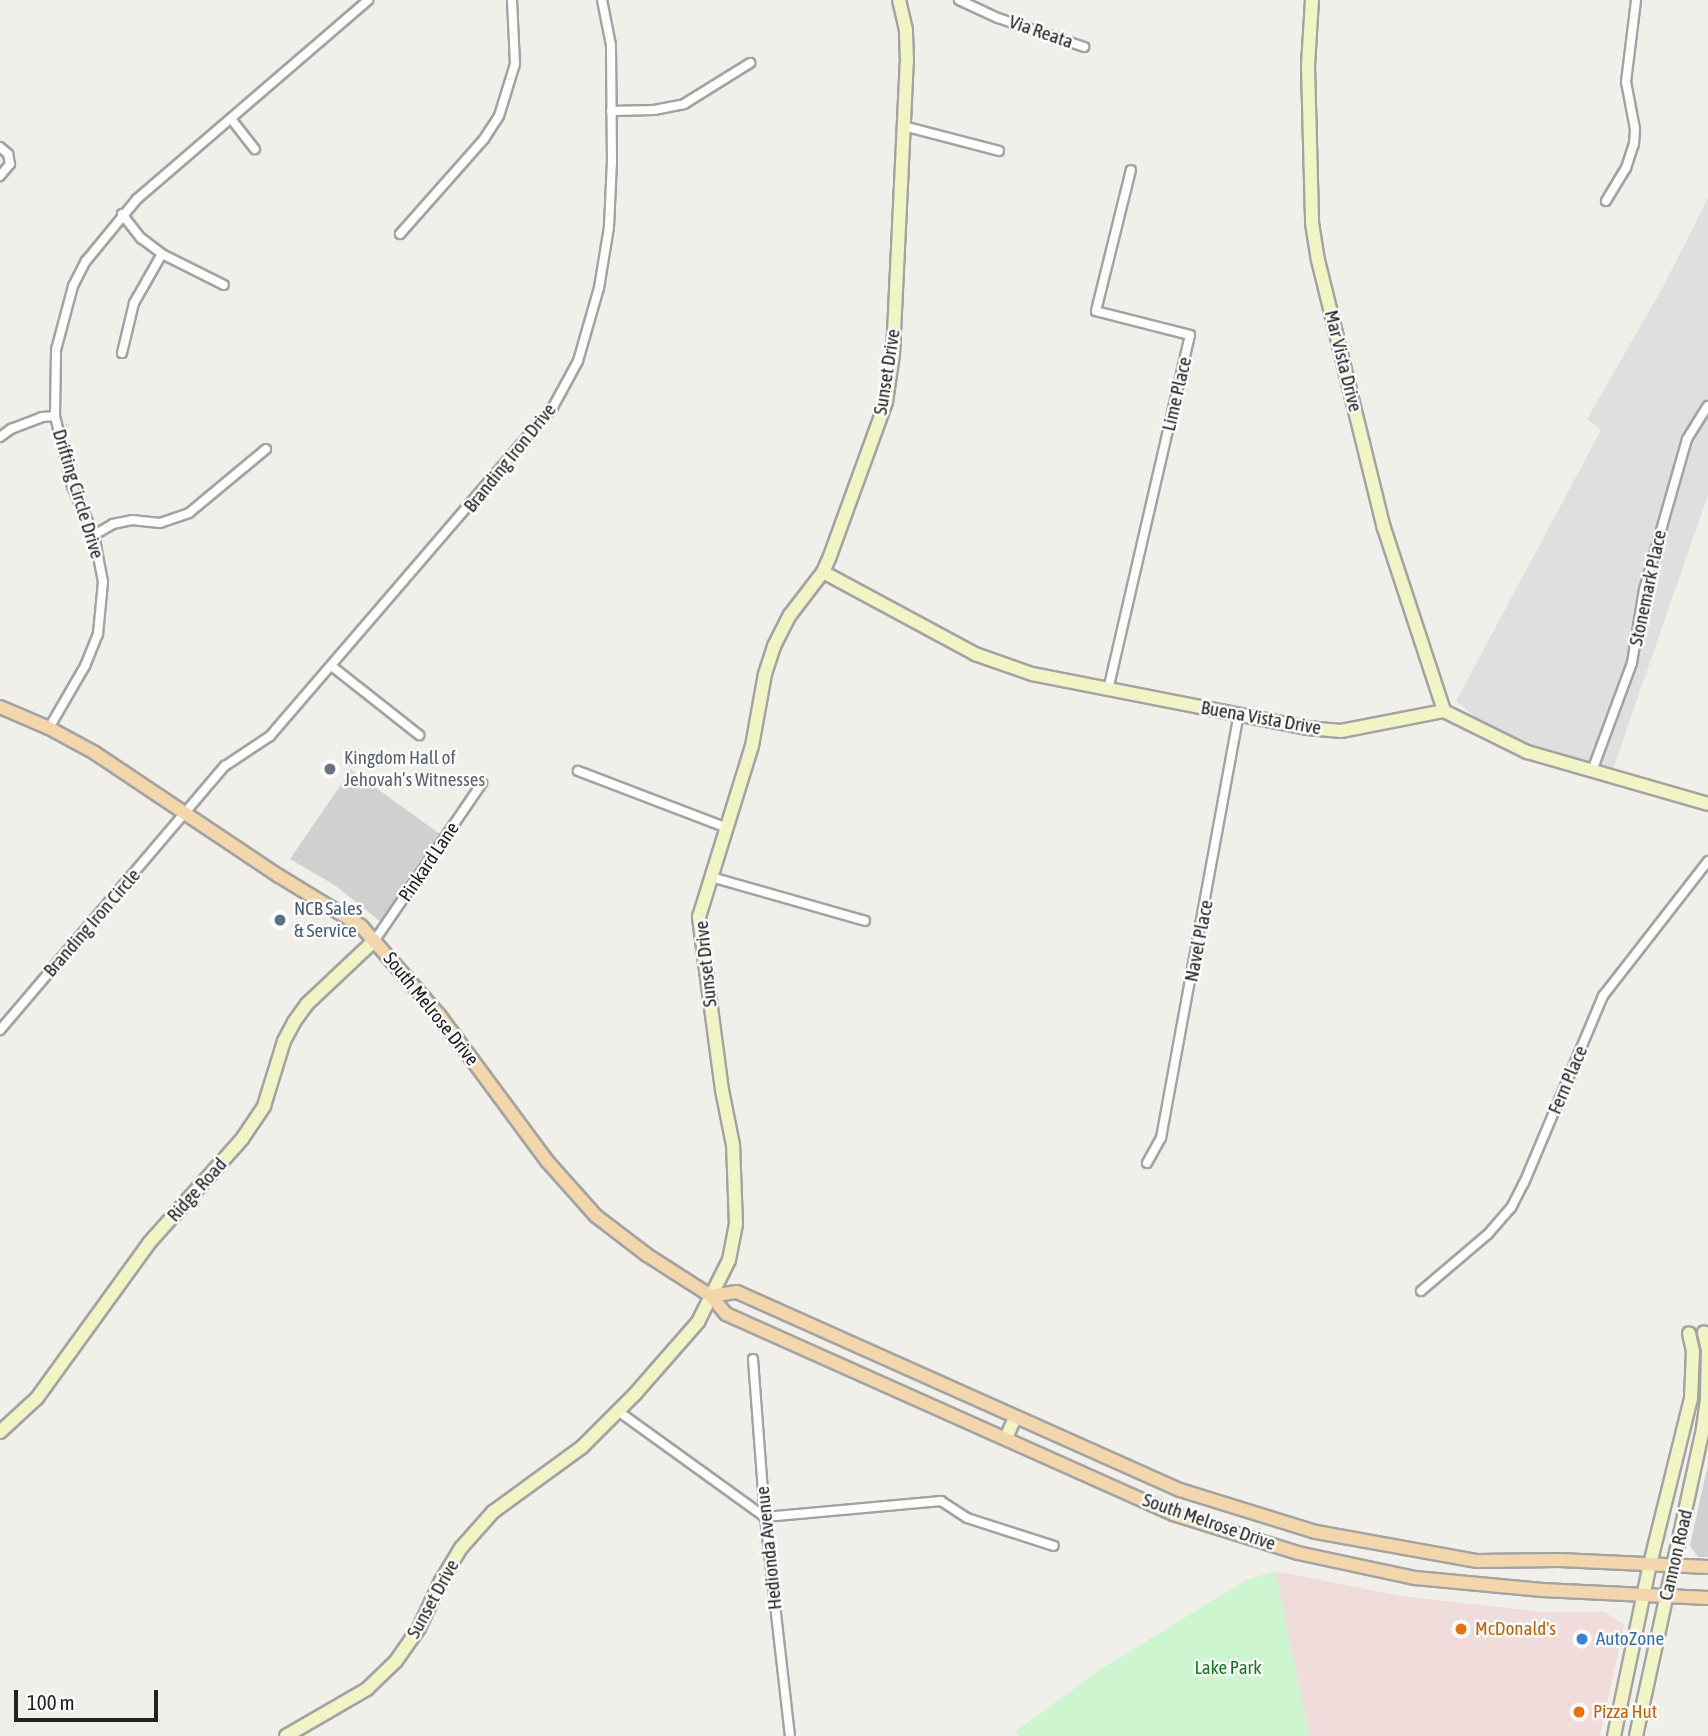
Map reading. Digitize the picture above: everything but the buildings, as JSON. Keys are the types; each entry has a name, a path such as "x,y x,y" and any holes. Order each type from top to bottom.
{"main road":[{"name":"South Melrose Drive","path":"0,707 49,728 95,753 184,814 354,921 375,940 439,1014 547,1161 596,1216 647,1255 711,1296 726,1314 1173,1514 1298,1553 1432,1580 1542,1590 1708,1598"},
{"name":"South Melrose Drive","path":"711,1296 737,1292 1180,1490 1316,1532 1469,1560 1708,1567"},
{"path":"1432,1580 1437,1574 1453,1574 1469,1560"}],"street":[{"name":"Drifting Circle Drive","path":"49,728 85,666 98,634 103,582 94,536 72,486 55,416 55,350 65,310 86,261 122,214 368,0"},
{"path":"400,234 484,139 499,116 515,64 512,0"},
{"name":"Branding Iron Drive","path":"184,814 225,766 270,736 333,667 537,429 579,361 599,288 609,228 611,45 602,0"},
{"name":"Sunset Drive","path":"286,1736 367,1689 396,1661 419,1628 441,1581 461,1548 493,1512 582,1447 618,1411 698,1322 729,1260 736,1225 733,1145 698,930 699,917 752,746 764,681 774,646 790,615 822,572 886,402 894,354 908,61 906,30 899,0"},
{"name":"Via Reata","path":"959,0 998,18 1084,47"},
{"name":"Mar Vista Drive","path":"1312,0 1308,66 1312,223 1318,260 1384,528 1444,711"},
{"path":"1606,201 1626,168 1634,144 1635,129 1626,82 1636,0"},
{"path":"611,111 654,110 684,104 750,63"},
{"path":"232,120 255,149"},
{"path":"903,126 999,151"},
{"path":"0,147 8,154 10,163 0,176"},
{"name":"Lime Place","path":"1108,690 1190,335 1096,311 1131,170"},
{"path":"122,214 142,238 162,254 224,285"},
{"path":"122,353 134,303 162,254"},
{"name":"Stonemark Place","path":"1592,772 1632,663 1644,590 1687,439 1708,407"},
{"path":"0,437 11,429 42,417 55,416"},
{"path":"94,536 113,524 132,520 159,523 189,513 265,449"},
{"name":"Buena Vista Drive","path":"822,572 975,654 1032,674 1307,728 1341,731 1444,711"},
{"path":"333,667 419,735"},
{"path":"1444,711 1527,752 1708,803"},
{"name":"Navel Place","path":"1147,1163 1161,1138 1239,715"},
{"path":"578,771 727,828"},
{"name":"Pinkard Lane","path":"375,940 482,783"},
{"name":"Branding Iron Circle","path":"0,1030 184,814"},
{"name":"Fern Place","path":"1421,1291 1488,1234 1511,1208 1603,996 1708,861"},
{"path":"711,877 865,921"},
{"name":"Ridge Road","path":"0,1432 37,1398 149,1243 242,1139 260,1114 284,1041 307,1004 375,940"},
{"name":"Cannon Road","path":"1636,1736 1707,1401 1708,1349 1704,1332"},
{"name":"Cannon Road","path":"1614,1736 1650,1564 1691,1398 1693,1351 1689,1333"},
{"name":"Hedionda Avenue","path":"753,1359 765,1517 790,1736"},
{"path":"618,1411 765,1517 941,1501 967,1518 1055,1546"},
{"path":"1006,1438 1015,1418"}],"shaded area":[{"path":"1708,198 1708,495 1613,769 1527,743 1479,720 1456,701 1601,430 1587,419 1663,287"},
{"path":"351,770 440,834 381,922 336,886 290,859"},
{"path":"1708,1464 1708,1557 1698,1557 1690,1546"},
{"path":"1275,1571 1401,1596 1544,1612 1605,1612 1624,1625 1600,1736 1309,1736"}],"green space":[{"name":"Lake Park","path":"1275,1571 1309,1736 1019,1736 1016,1731 1101,1669 1246,1580"}],"place":[{"name":"Kingdom Hall of Jehovah’s Witnesses","path":"330,769"},
{"name":"NCB Sales & Service","path":"280,920"},
{"name":"McDonald's","path":"1461,1629"},
{"name":"AutoZone","path":"1582,1639"},
{"name":"Pizza Hut","path":"1579,1712"}]}
